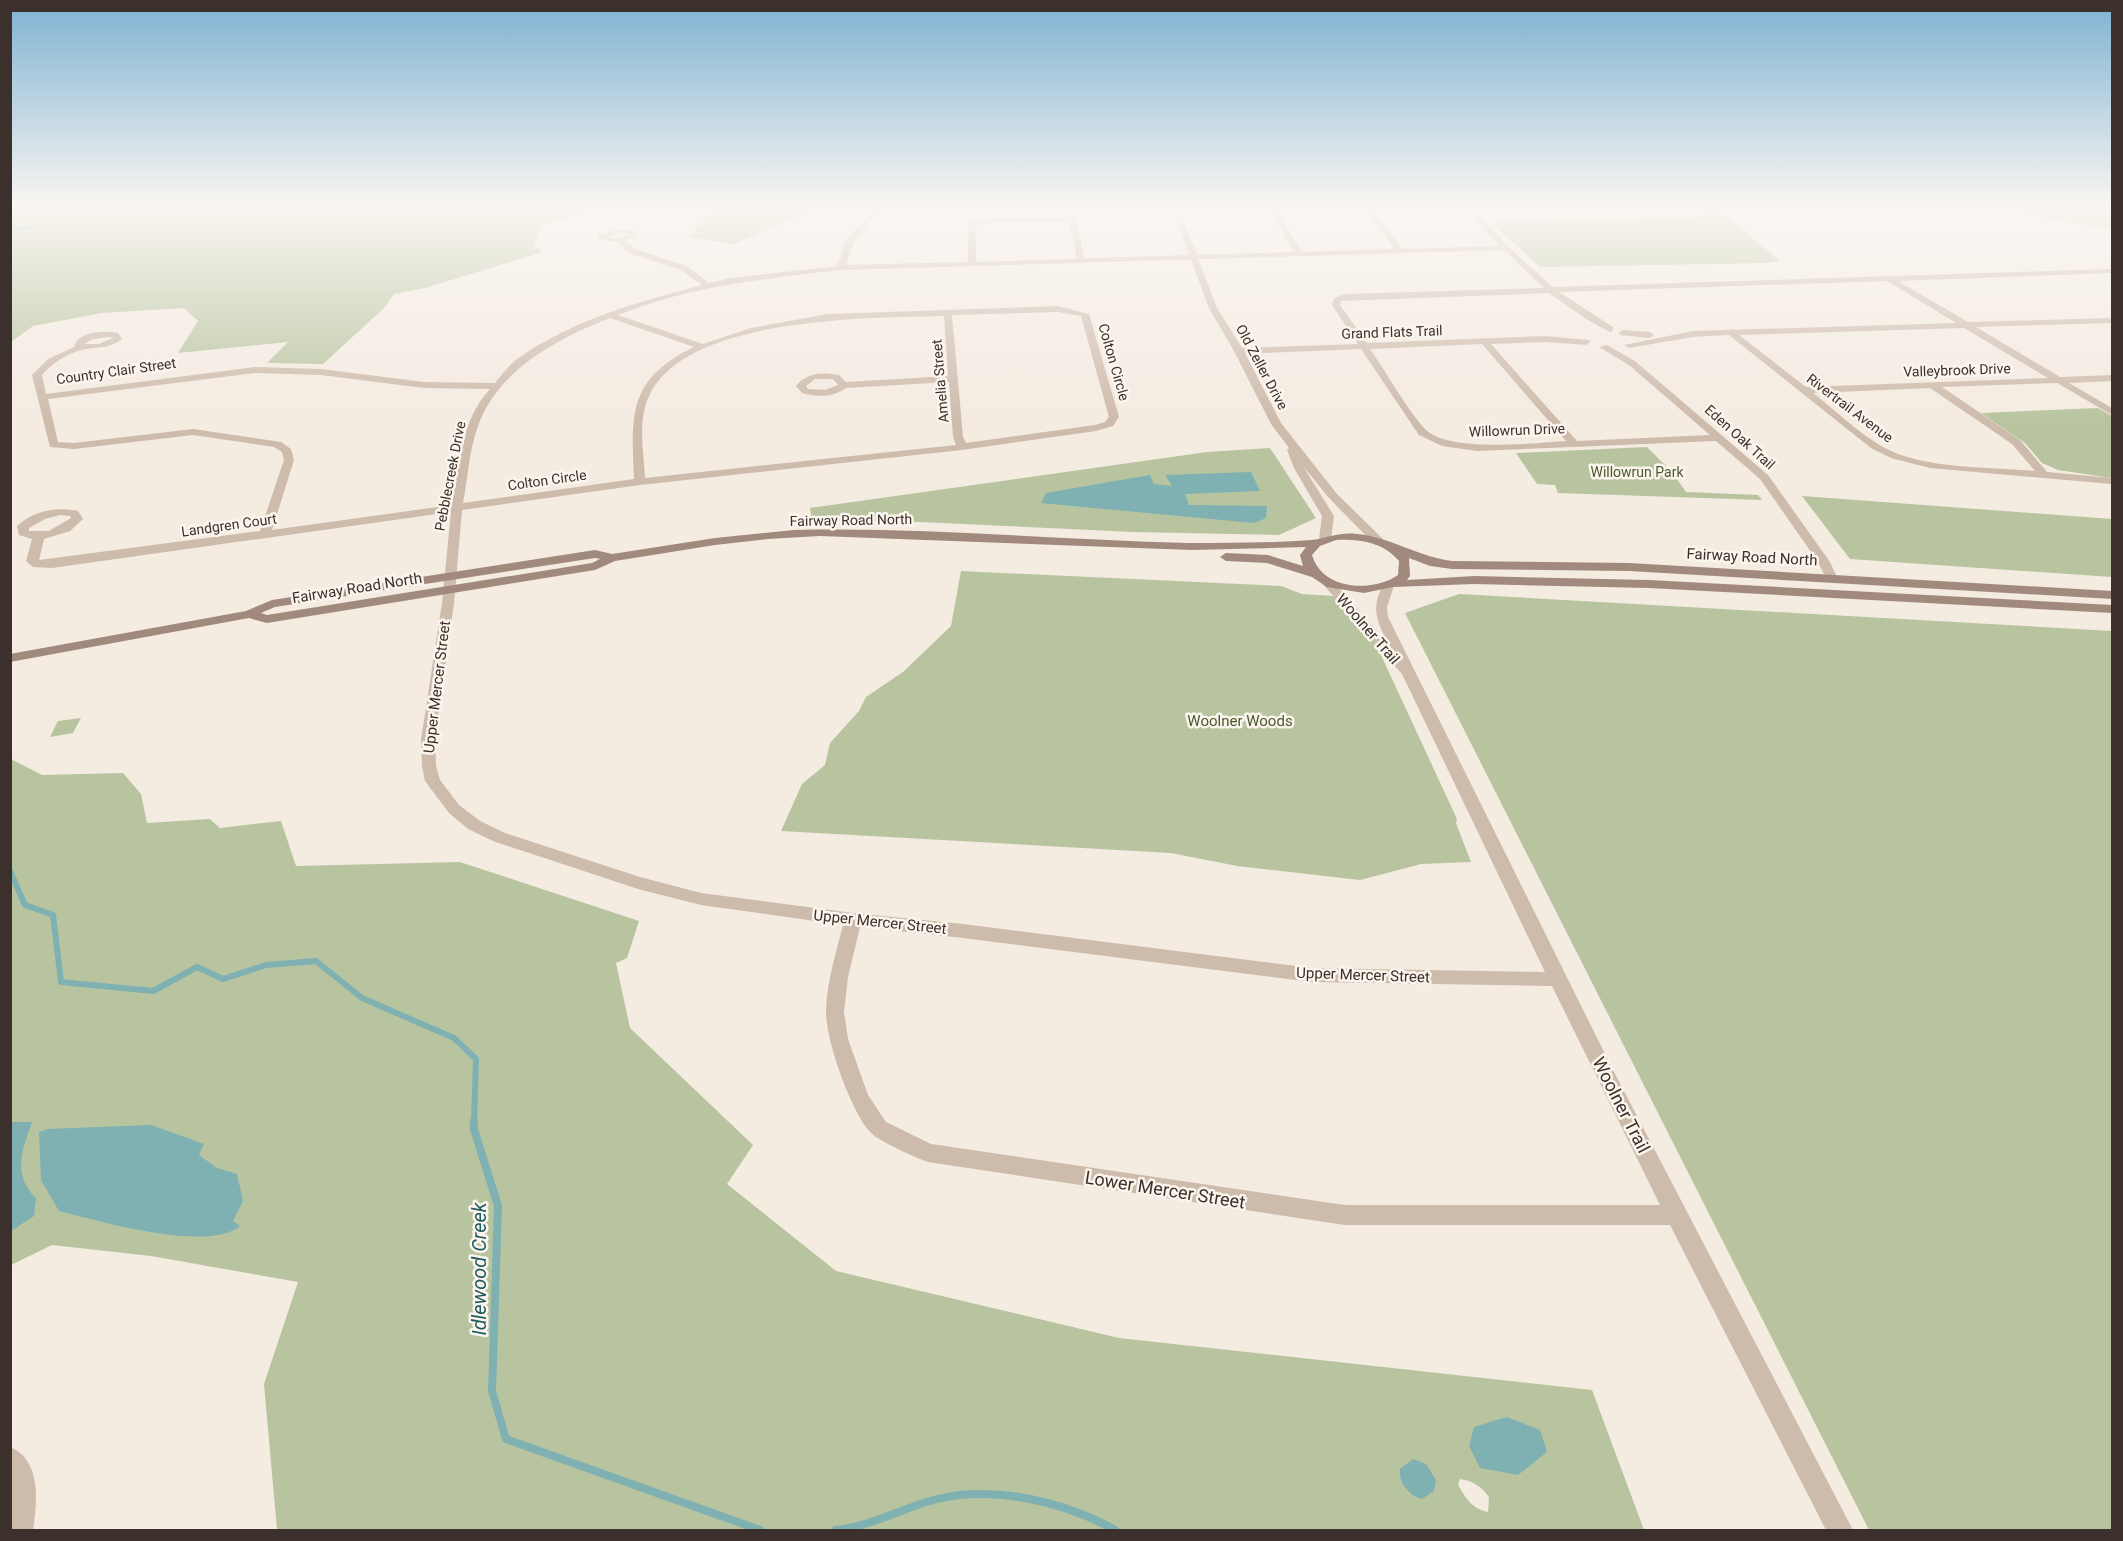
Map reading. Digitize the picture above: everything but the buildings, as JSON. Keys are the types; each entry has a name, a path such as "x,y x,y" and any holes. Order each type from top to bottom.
{"main road":[{"name":"Fairway Road North","path":"10,658 249,614 267,619 450,584 595,566 612,558 726,541 817,533 914,534 1056,543 1086,542 1242,548 1358,537 1379,542 1430,562 1452,566 1629,567 2112,595"},
{"path":"1315,574 1306,562 1306,555 1320,541"},
{"name":"Fairway Road North","path":"1056,543 1084,551 1268,559 1315,574 1327,582"},
{"path":"1391,585 1404,576 1406,566 1401,556 1392,548"},
{"path":"1327,582 1358,589 1474,580 1649,584 2112,609"}],"street":[{"path":"698,278 706,284"},
{"name":"Pebblecreek Drive","path":"450,584 457,507 472,427 483,402 495,386 519,362 554,340 610,315 656,297 706,284 744,278"},
{"name":"Old Zeller Drive","path":"1201,278 1213,308 1239,351 1276,424 1344,508 1379,542"},
{"path":"1537,278 1580,314 1623,333 1671,336 2112,320"},
{"path":"1363,346 1336,305 1337,300 1345,297 1919,278"},
{"path":"1889,279 2112,412"},
{"name":"Colton Circle","path":"457,507 640,482 962,447 1096,428 1109,424 1114,417 1085,314 1058,309 828,317 796,321 760,327 703,347 666,369 649,386 639,409 640,482"},
{"name":"Amelia Street","path":"948,313 958,437 962,447"},
{"path":"1580,314 1583,330 1580,336 1586,342"},
{"path":"610,315 703,347"},
{"name":"Grand Flats Trail","path":"1546,339 1583,330 1610,329"},
{"name":"Eden Oak Trail","path":"1623,333 1631,339 1627,346 1632,363"},
{"name":"Rivertrail Avenue","path":"1731,333 1875,446 1903,459 1930,465 2042,473 2112,482"},
{"path":"1604,347 1627,346 1671,336"},
{"name":"Grand Flats Trail","path":"1239,351 1546,339 1586,342 1604,347"},
{"path":"1485,342 1574,444"},
{"name":"Willowrun Drive","path":"1363,346 1423,432 1446,444 1477,448 1719,438"},
{"name":"Eden Oak Trail","path":"1604,347 1632,363 1764,477 1824,562 1832,577"},
{"path":"42,397 37,375 45,365 61,355 81,348"},
{"name":"Country Clair Street","path":"265,535 289,460 283,448 271,442 193,432 62,447 54,445 42,397 255,370 321,372 424,385 495,386"},
{"name":"Valleybrook Drive","path":"1803,390 2112,378"},
{"path":"843,385 954,379"},
{"path":"1932,385 2016,442 2042,473"},
{"name":"Old Zeller Drive","path":"1287,439 1299,468 1328,516 1320,541"},
{"name":"Landgren Court","path":"39,535 32,561 37,564 52,564 457,507"},
{"name":"Woolner Trail","path":"1327,582 1410,676"},
{"name":"Upper Mercer Street","path":"450,584 427,751 434,781 454,809 474,825 499,837 638,882 702,899 853,920 963,931 1312,975 1558,979"},
{"name":"Woolner Trail","path":"1391,585 1381,607 1382,617 1410,676 1558,979 1840,1530"},
{"name":"Lower Mercer Street","path":"853,920 839,977 835,1012 839,1039 860,1099 879,1128 928,1153 1346,1215 1677,1215"},
{"path":"10,1459 20,1470 24,1480 20,1530"}],"green space":[{"path":"11,278 458,278 394,294 384,308 323,364 267,363 288,342 178,353 198,321 184,308 102,313 33,326 11,342"},
{"path":"2098,408 2112,416 2112,478 2058,470 2042,463 2025,443 1981,413"},
{"name":"Willowrun Park","path":"1647,447 1672,472 1686,492 1758,495 1762,500 1558,493 1555,485 1537,484 1516,453"},
{"path":"1270,448 1316,518 1279,535 1133,532 898,521 812,521 810,508 1207,452"},
{"path":"1802,496 2112,519 2112,577 1850,559"},
{"name":"Woolner Woods","path":"961,571 1281,586 1302,594 1334,596 1361,612 1457,819 1456,823 1471,862 1421,864 1360,880 1237,866 1171,853 781,831 802,784 825,765 830,743 859,711 866,697 903,672 951,626"},
{"path":"1459,594 2112,631 2112,1530 1869,1530 1405,613"},
{"path":"81,718 73,733 50,737 58,721"},
{"path":"11,759 42,775 123,773 141,794 147,823 210,819 220,828 281,821 296,866 460,862 639,921 627,958 616,963 630,1028 753,1145 727,1184 836,1271 1119,1338 1592,1390 1644,1530 277,1530 264,1384 298,1282 151,1256 52,1245 11,1265","holes":["1460,1479 1473,1483 1489,1497 1488,1512 1474,1506 1467,1498 1458,1485"]}],"water":[{"path":"1251,472 1260,491 1185,494 1189,505 1267,506 1266,518 1254,523 1041,503 1046,493 1150,475 1154,484 1172,486 1165,475"},
{"path":"11,1122 32,1122 21,1162 24,1180 36,1198 34,1216 11,1231"},
{"path":"151,1125 204,1144 199,1155 217,1168 237,1174 243,1201 233,1221 240,1226 224,1234 179,1236 125,1227 59,1211 41,1180 39,1132 48,1129"},
{"path":"1507,1417 1540,1430 1547,1452 1518,1475 1480,1468 1469,1446 1474,1427"},
{"path":"1413,1459 1426,1464 1436,1480 1434,1491 1422,1499 1409,1492 1401,1479 1400,1469"}],"waterway":[{"name":"Idlewood Creek","path":"10,871 25,905 53,915 61,982 153,991 197,967 223,979 266,965 316,961 362,998 454,1038 476,1059 474,1122"},
{"name":"Idlewood Creek","path":"474,1122 474,1129 498,1206 492,1391 506,1439 760,1530"},
{"name":"Idlewood Creek","path":"836,1530 862,1525 937,1499 982,1494 1005,1495 1052,1504 1074,1511 1115,1530"}]}
